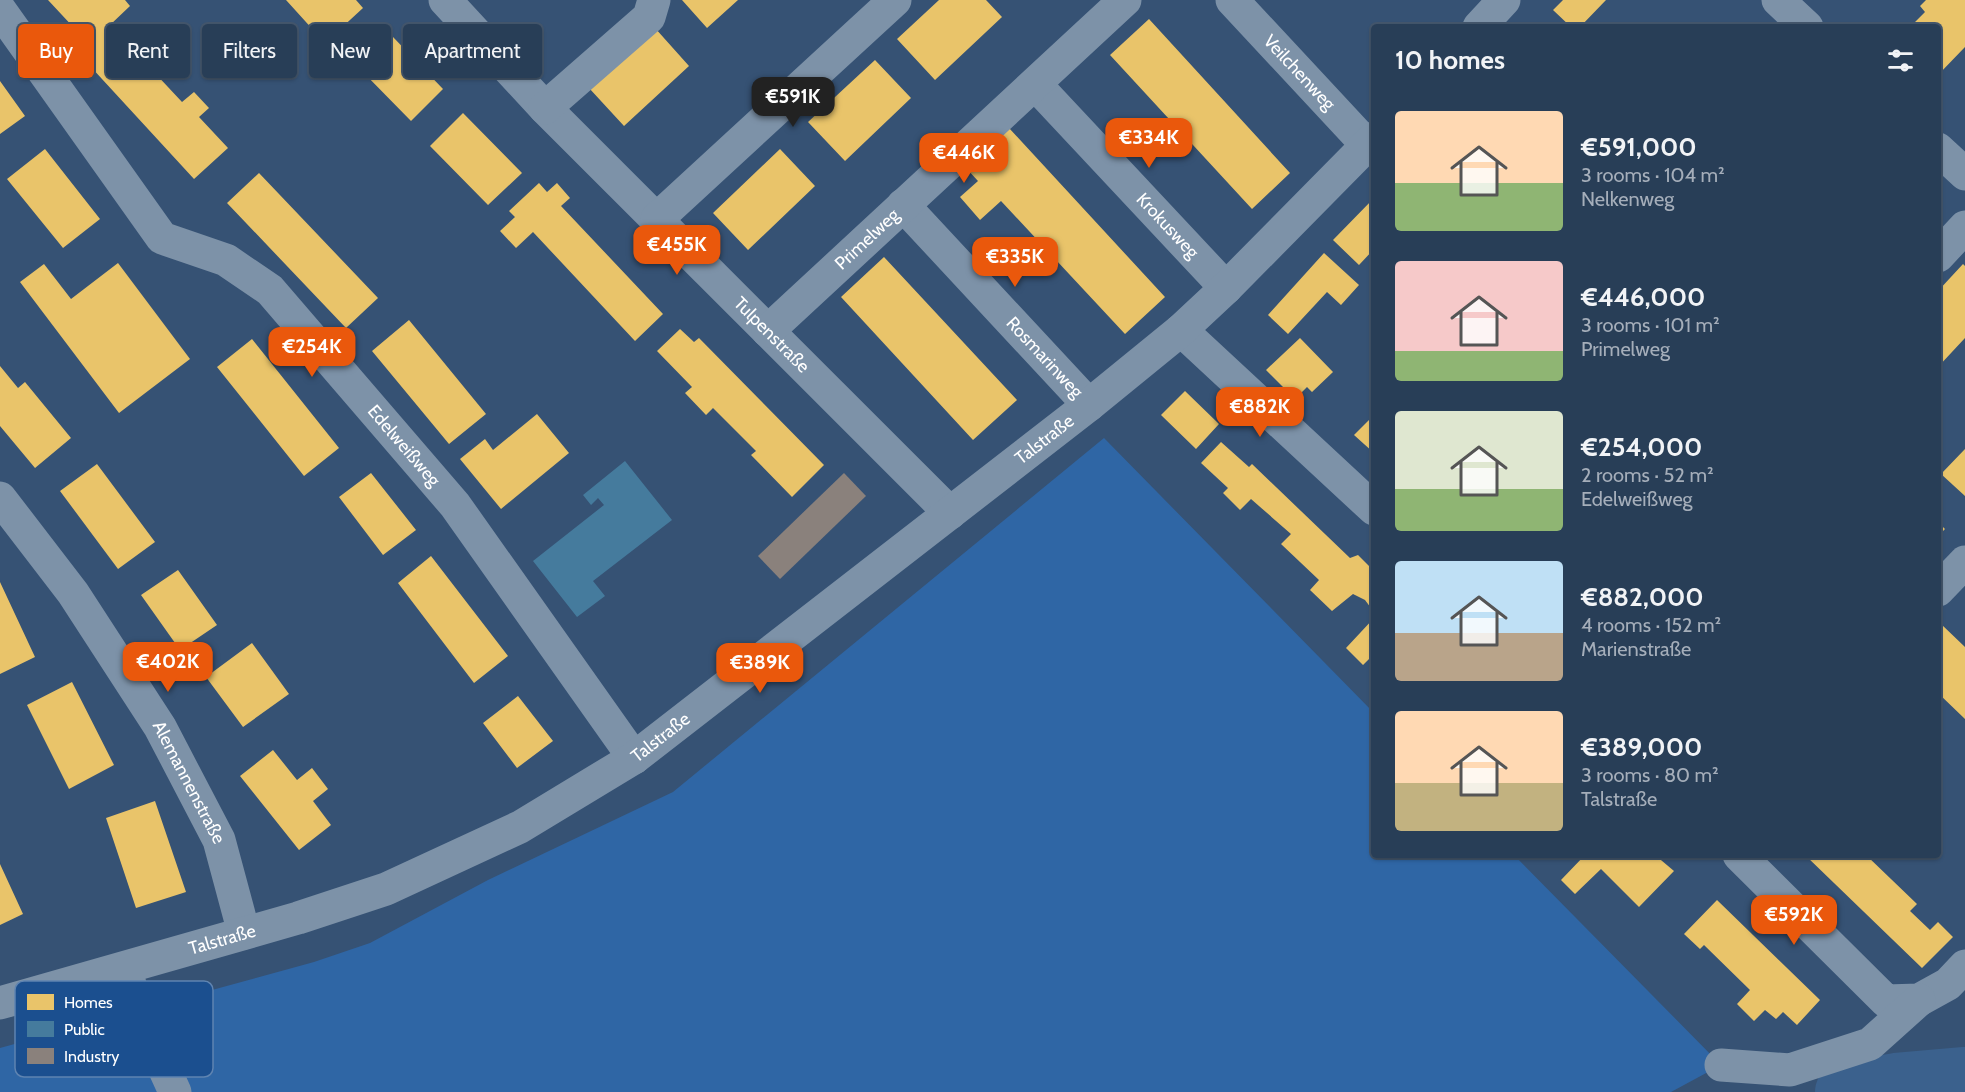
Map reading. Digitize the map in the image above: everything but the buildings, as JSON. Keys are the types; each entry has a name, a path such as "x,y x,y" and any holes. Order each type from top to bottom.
{"street":[{"name":"Tulpenstraße","path":"445,0 545,108 950,513"},
{"path":"545,108 649,17 654,0"},
{"path":"657,219 895,0"},
{"name":"Primelweg","path":"768,331 1125,0"},
{"name":"Veilchenweg","path":"1232,0 1371,142"},
{"path":"1482,24 1504,0"},
{"path":"1778,0 1804,24"},
{"name":"Edelweißweg","path":"0,10 162,238 226,260 270,290 455,505 634,758"},
{"name":"Krokusweg","path":"1035,84 1226,288"},
{"name":"Talstraße","path":"79,981 386,889 520,827 634,758 1089,405 1181,330 1371,142"},
{"path":"1941,152 1965,174"},
{"name":"Rosmarinweg","path":"903,205 1089,405"},
{"path":"1941,253 1965,227"},
{"path":"1181,330 1371,506"},
{"name":"Alemannenstraße","path":"0,498 73,593 160,727 219,840 244,933"},
{"path":"1941,587 1965,562"},
{"path":"1742,858 1886,1001 1919,1000"},
{"path":"1721,1065 1790,1070 1870,1044 1919,1000 1948,984 1965,966"},
{"path":"125,968 129,981"},
{"name":"Talstraße","path":"0,1003 15,999"},
{"path":"168,1077 175,1092"}],"shaded area":[{"path":"1104,438 1371,710 1371,858 1517,858 1721,1065 1671,1092 0,1092 0,1048 15,1044 15,1077 213,1077 213,990 314,962 370,943 488,880 673,792"}],"waterway":[{"path":"1846,1092 1896,1084 1965,1078"}]}
